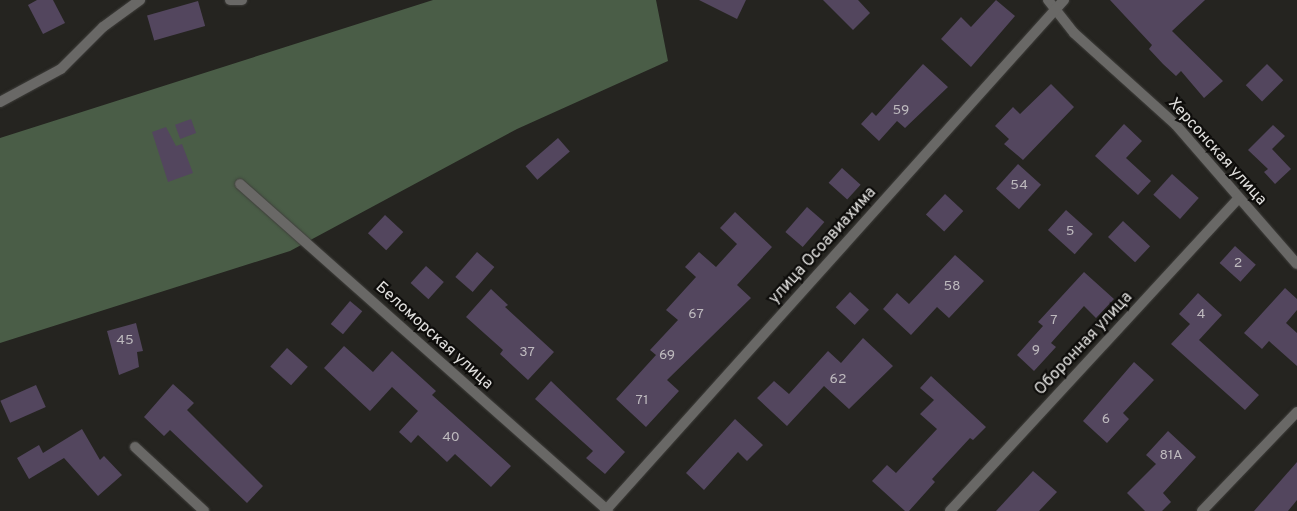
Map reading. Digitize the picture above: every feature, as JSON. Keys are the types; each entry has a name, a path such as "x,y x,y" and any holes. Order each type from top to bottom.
{"street":[{"path":"0,102 60,69 103,26 140,0"},
{"path":"230,0 242,0"},
{"name":"Херсонская улица","path":"1048,0 1074,33 1176,125 1297,264"},
{"name":"улица Осоавиахима","path":"606,511 1064,0"},
{"name":"Беломорская улица","path":"240,184 606,511"},
{"name":"Оборонная улица","path":"950,511 1240,198"},
{"path":"1202,511 1297,412"},
{"path":"135,447 204,511"}],"green space":[{"path":"433,0 656,0 668,61 517,129 290,251 0,343 0,138"}],"building":[{"path":"37,0 53,0 65,23 43,34 28,5"},
{"path":"699,0 746,0 737,19"},
{"path":"823,0 858,0 870,13 853,30"},
{"path":"996,0 1015,16 971,67 941,39 961,17 971,27"},
{"path":"1110,0 1205,0 1172,31 1223,81 1204,98 1181,71 1176,76 1163,64 1149,49 1152,45"},
{"path":"198,1 205,26 154,41 147,16"},
{"path":"923,64 948,87 905,128 897,121 879,141 861,124 872,112 876,116"},
{"path":"1267,64 1283,80 1262,101 1246,85"},
{"path":"1051,84 1074,107 1023,160 1004,144 1009,139 995,126 1013,107 1020,114"},
{"path":"191,119 196,133 180,139 175,125"},
{"path":"1124,124 1142,141 1126,158 1151,181 1138,195 1095,156"},
{"path":"1273,125 1285,136 1272,149 1291,169 1275,184 1264,172 1268,169 1248,150"},
{"path":"166,127 176,146 182,144 193,173 168,182 152,132"},
{"path":"558,138 570,152 537,180 526,166"},
{"path":"1018,164 1041,185 1019,209 996,189"},
{"path":"842,168 861,185 847,200 829,183"},
{"path":"1172,174 1199,198 1180,219 1153,195"},
{"path":"945,194 963,211 944,232 926,214"},
{"path":"807,207 824,222 803,247 785,232"},
{"path":"1066,210 1093,234 1075,254 1048,230"},
{"path":"735,212 772,247 737,285 751,298 667,380 679,391 646,427 616,399 656,355 650,350 678,320 666,310 696,277 685,267 699,252 716,267 737,244 720,228"},
{"path":"385,215 403,232 386,250 368,233"},
{"path":"1123,221 1150,246 1135,262 1108,237"},
{"path":"1235,246 1256,265 1240,282 1220,263"},
{"path":"477,252 494,267 473,292 455,277"},
{"path":"955,255 984,281 949,318 937,307 911,335 883,309 897,293 909,304"},
{"path":"426,266 444,282 428,299 411,283"},
{"path":"1084,272 1114,299 1096,318 1084,306 1051,343 1056,347 1034,371 1017,355 1043,326 1038,322"},
{"path":"1285,288 1297,299 1297,310 1286,323 1297,333 1297,366 1269,341 1262,349 1244,333"},
{"path":"491,289 508,305 505,307 554,352 528,380 500,354 503,350 466,317"},
{"path":"850,292 869,310 855,325 836,307"},
{"path":"1198,293 1222,315 1199,340 1259,395 1245,410 1171,344 1190,324 1179,314"},
{"path":"350,301 362,311 343,334 331,324"},
{"path":"136,323 143,351 137,352 139,367 119,375 107,331"},
{"path":"863,338 893,366 849,409 824,386 787,426 757,398 774,381 789,394 828,351 841,363"},
{"path":"344,346 373,372 392,351 436,391 432,395 511,466 491,487 455,454 447,462 418,435 411,443 399,432 418,411 392,387 370,411 324,368"},
{"path":"287,348 308,367 291,385 270,367"},
{"path":"1134,362 1154,380 1123,413 1129,419 1107,443 1083,421"},
{"path":"931,376 986,427 973,440 970,438 932,479 935,482 909,511 905,511 872,481 887,465 896,473 937,429 920,414 934,400 920,388"},
{"path":"551,381 625,452 605,474 586,458 593,451 535,399"},
{"path":"173,384 194,403 187,410 263,486 247,503 170,430 164,436 144,417"},
{"path":"36,385 46,407 10,423 0,401"},
{"path":"735,419 763,445 747,461 738,452 704,490 686,473"},
{"path":"82,429 100,460 104,456 122,475 98,496 64,458 29,479 17,458 39,445 43,453"},
{"path":"1168,431 1196,457 1163,493 1171,502 1162,511 1145,511 1127,493 1156,464 1146,455"},
{"path":"1297,462 1297,500 1288,511 1254,511"},
{"path":"1033,471 1057,492 1039,511 996,511"}]}
